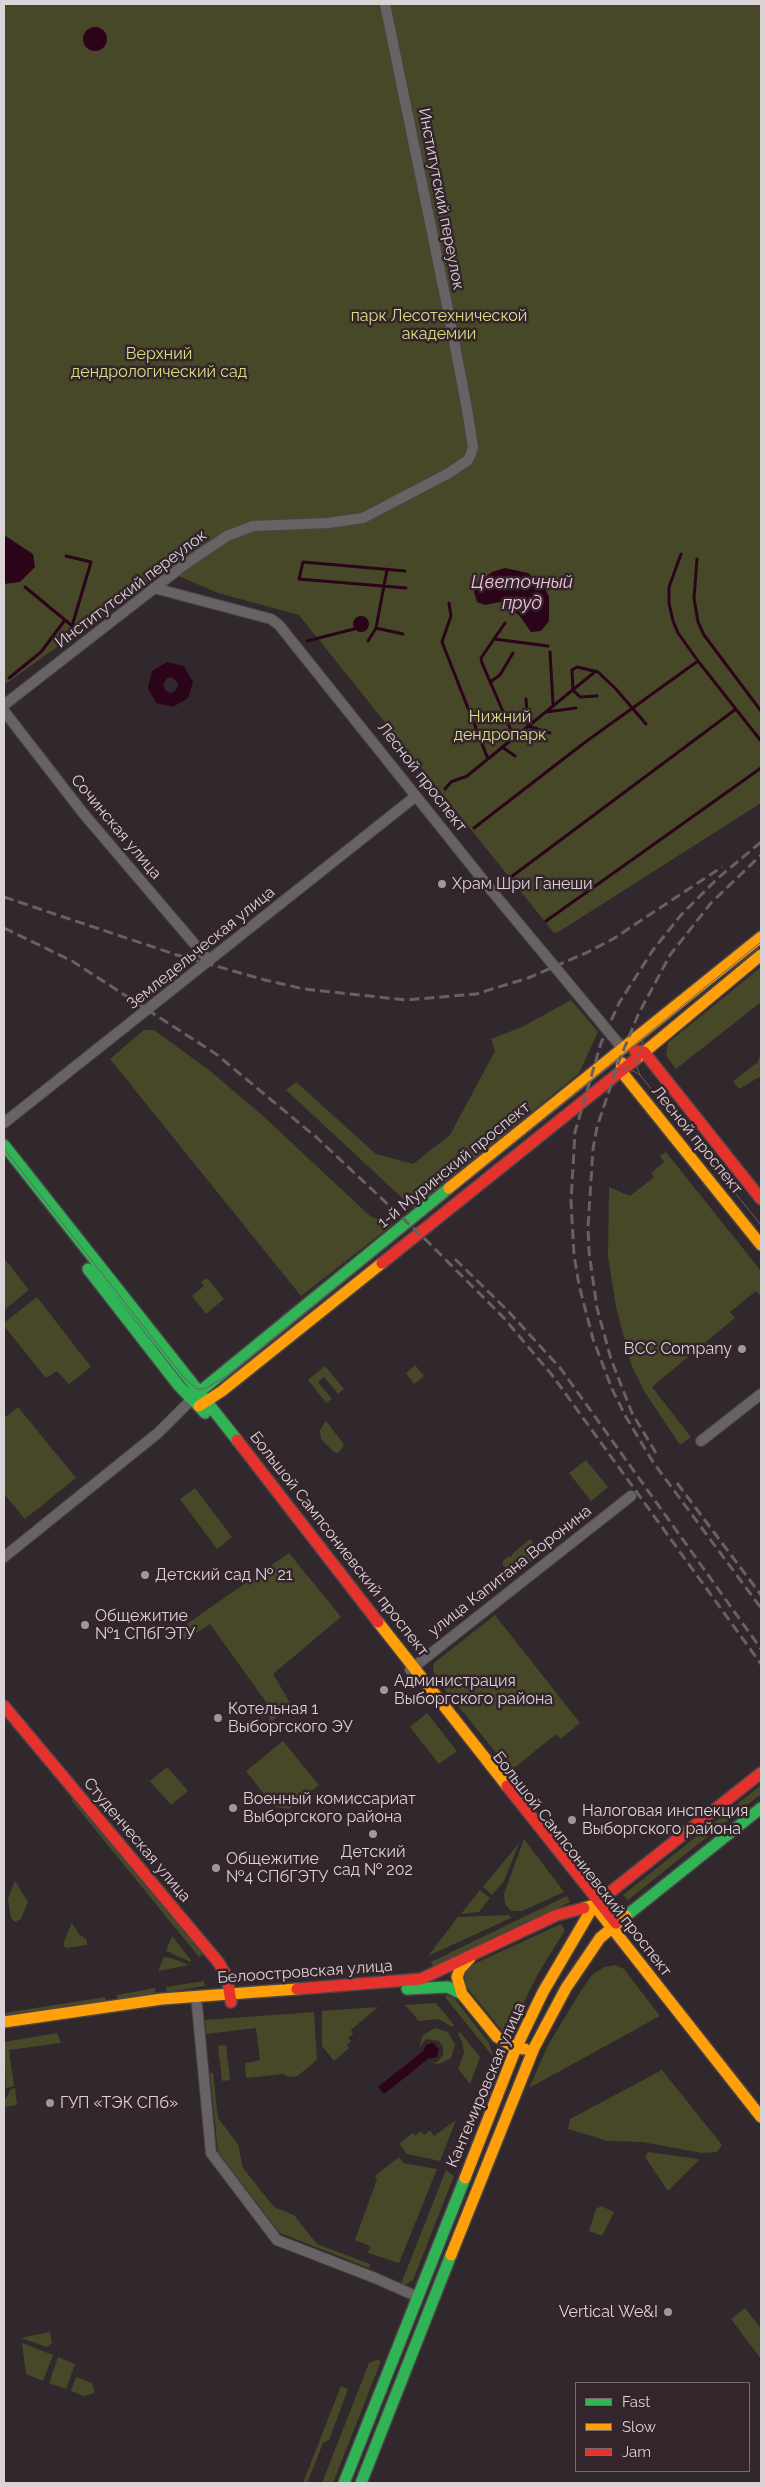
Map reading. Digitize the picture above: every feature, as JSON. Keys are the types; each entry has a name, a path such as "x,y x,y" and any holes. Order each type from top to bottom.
{"main road":[{"name":"1-й Муринский проспект","path":"199,1399 761,937"},
{"name":"1-й Муринский проспект","path":"199,1399 621,1071 761,954"},
{"path":"621,1071 623,1049 644,1052"},
{"name":"Лесной проспект","path":"644,1052 761,1199"},
{"name":"Лесной проспект","path":"621,1071 761,1245"},
{"name":"Большой Сампсониевский проспект","path":"4,1145 199,1399 411,1669 596,1903 761,2104"},
{"name":"Большой Сампсониевский проспект","path":"4,1163 199,1399"},
{"name":"Студенческая улица","path":"4,1706 220,1963 227,1977 231,1998"},
{"name":"Кантемировская улица","path":"344,2483 516,2048 543,1992 596,1903 761,1773"},
{"name":"Кантемировская улица","path":"361,2483 534,2048 586,1958 614,1925 761,1808"},
{"name":"Белоостровская улица","path":"4,2031 112,2014 197,2005 231,1998 421,1979 557,1916 596,1903"},
{"name":"Большой Сампсониевский проспект","path":"614,1925 761,2117"},
{"path":"472,1955 460,1969 457,1977 462,1994 497,2037 516,2048 534,2048"},
{"name":"Белоостровская улица","path":"4,2022 110,2005 443,1986 452,1988 462,1994"}],"street":[{"name":"Институтский переулок","path":"4,705 216,542 246,528 260,525 328,523 363,518 449,473 468,460 473,447 467,409 385,4"},
{"name":"Лесной проспект","path":"154,588 271,619 279,625 623,1049"},
{"name":"Сочинская улица","path":"4,711 83,813 209,960"},
{"name":"Земледельческая улица","path":"4,1122 416,796"},
{"path":"700,1441 761,1394"},
{"name":"1-й Муринский проспект","path":"4,1557 199,1399"},
{"name":"улица Капитана Воронина","path":"411,1669 631,1496"},
{"path":"197,2005 211,2154 278,2240 418,2297"}],"green space":[{"name":"парк Лесотехнической академии","path":"4,4 761,4 761,803 554,933 299,615 218,593 164,570 4,685"},
{"path":"761,967 761,1002 676,1069 666,1055 668,1043"},
{"path":"571,1000 598,1032 579,1073 414,1209 286,1090 296,1082 376,1154 413,1164 450,1135 495,1051 491,1039 522,1027"},
{"path":"144,1030 154,1030 209,1070 263,1116 370,1216 392,1225 301,1296 110,1059"},
{"path":"761,1051 761,1076 739,1089 733,1081 758,1062"},
{"path":"666,1152 761,1271 761,1296 756,1291 730,1312 735,1318 652,1387 691,1437 680,1445 644,1391 631,1364 616,1307 608,1257 609,1187 630,1196 654,1177 651,1173 664,1162 660,1156"},
{"path":"4,1258 29,1290 4,1310"},
{"path":"207,1278 224,1299 206,1314 192,1296 204,1286 201,1282"},
{"path":"37,1297 91,1367 69,1384 57,1371 46,1378 4,1326 4,1323"},
{"path":"415,1365 424,1376 414,1384 406,1373"},
{"path":"325,1366 344,1389 338,1394 324,1377 318,1382 332,1399 326,1403 308,1380"},
{"path":"18,1407 76,1478 25,1519 4,1494 4,1418"},
{"path":"326,1421 343,1443 343,1447 338,1453 334,1452 321,1439 320,1430"},
{"path":"586,1460 608,1487 591,1501 569,1473"},
{"path":"195,1488 232,1537 217,1549 180,1499"},
{"path":"530,1539 542,1554 512,1577 503,1565 503,1561 509,1556 511,1558 512,1554"},
{"path":"289,1553 341,1617 273,1674 292,1706 270,1722 266,1702 210,1624 185,1640 178,1630"},
{"path":"495,1615 580,1723 561,1739 556,1734 513,1769 517,1774 515,1776 437,1680 433,1670 434,1663"},
{"path":"427,1713 457,1751 439,1764 410,1727"},
{"path":"283,1741 319,1785 289,1809 274,1807 246,1771"},
{"path":"167,1767 188,1791 171,1805 150,1781"},
{"path":"761,1785 761,1794 628,1900 623,1895"},
{"path":"73,1799 203,1954 199,1957 71,1800"},
{"path":"524,1839 564,1892 522,1911 511,1911 505,1904 504,1894"},
{"path":"519,1843 504,1881 492,1895 483,1887"},
{"path":"15,1881 28,1902 21,1919 15,1922 11,1918 8,1899"},
{"path":"480,1890 490,1898 479,1912 461,1914"},
{"path":"567,1896 570,1902 434,1967 431,1962"},
{"path":"509,1915 511,1918 428,1956 458,1917"},
{"path":"72,1923 79,1934 87,1940 87,1945 66,1948 63,1944"},
{"path":"561,1924 565,1930 538,1974 509,2031 504,2033 466,1986 464,1971 476,1963"},
{"path":"172,1936 191,1960 191,1962 166,1951"},
{"path":"164,1957 171,1958 189,1965 158,1971"},
{"path":"615,1965 624,1969 660,2016 529,2088 548,2045 582,1989 592,1975 604,1967"},
{"path":"204,1981 205,1986 167,1992 166,1987"},
{"path":"155,1988 156,1994 118,2000 117,1995"},
{"path":"447,1995 454,1998 489,2043 494,2058 445,1997"},
{"path":"105,1997 106,2002 4,2019 4,2013"},
{"path":"436,2003 454,2025 452,2027 439,2019 419,2021 405,2005"},
{"path":"378,2007 351,2030 353,2034 348,2038 351,2041 347,2045 349,2048 334,2061 322,2046 322,2011"},
{"path":"314,2012 317,2060 296,2077 285,2076 284,2074 246,2078 245,2063 260,2060 256,2028 206,2034 205,2020"},
{"path":"435,2028 448,2032 455,2045 451,2058 439,2064 428,2062 437,2062 443,2055 443,2047 439,2041 426,2039 419,2048 423,2035"},
{"path":"460,2032 480,2057 470,2084 458,2069 464,2053 458,2034"},
{"path":"57,2033 61,2043 9,2050 14,2086 6,2088 4,2042"},
{"path":"226,2045 230,2080 222,2081 218,2046"},
{"path":"662,2070 722,2145 717,2152 702,2153 642,2142 608,2141 568,2129 570,2119"},
{"path":"210,2073 213,2073 218,2118 238,2144 243,2168 274,2207 294,2215 317,2244 370,2264 369,2268 280,2233 218,2152"},
{"path":"15,2088 17,2105 4,2107 4,2102 11,2089"},
{"path":"456,2120 440,2161 407,2154 399,2144 413,2133 415,2136 421,2131 424,2135 430,2130 434,2136"},
{"path":"648,2152 699,2160 668,2191 645,2157"},
{"path":"399,2157 403,2163 437,2169 399,2263 368,2253 370,2246 355,2240 377,2179 375,2176"},
{"path":"446,2170 454,2176 413,2280 405,2285 401,2284"},
{"path":"601,2206 614,2212 602,2236 589,2231 596,2209"},
{"path":"745,2308 761,2329 761,2359 731,2319"},
{"path":"50,2332 52,2343 47,2347 21,2338"},
{"path":"22,2343 53,2355 43,2381 26,2374"},
{"path":"58,2357 75,2364 66,2389 49,2383"},
{"path":"377,2360 381,2361 333,2483 322,2483 369,2363"},
{"path":"76,2377 92,2383 95,2393 84,2396 71,2391"},
{"path":"341,2386 348,2389 329,2440 323,2443 307,2483 303,2483"}],"water":[{"path":"95,27 100,28 106,34 106,44 100,50 95,51 90,50 84,44 83,39 84,34 90,28"},
{"path":"4,535 33,554 35,567 20,582 4,584"},
{"name":"Цветочный пруд","path":"505,568 528,573 544,586 549,597 549,621 541,631 531,632 519,615 500,602 485,605 477,602 474,592 476,584 492,572"},
{"path":"361,616 367,618 369,624 367,630 361,632 355,630 353,624 355,618"},
{"path":"167,662 184,666 193,682 188,698 173,707 156,703 148,688 152,671","holes":["171,677 177,682 178,686 174,692 170,693 166,691 163,685 167,678"]},
{"path":"433,2043 439,2049 437,2057 428,2059 384,2094 378,2087 423,2051 426,2045"}],"waterway":[{"path":"681,554 669,587 669,603 678,633 761,741"},
{"path":"9,678 41,652 65,620 72,626 91,562 66,556"},
{"path":"697,559 694,598 698,622 704,635 761,711"},
{"path":"405,571 303,562 299,579 406,588"},
{"path":"368,641 376,628 387,570"},
{"path":"25,587 65,620"},
{"path":"449,603 451,616 442,642 488,759"},
{"path":"505,623 481,658 514,737"},
{"path":"376,628 403,634"},
{"path":"307,641 354,629"},
{"path":"494,639 548,646"},
{"path":"550,652 553,704"},
{"path":"490,682 500,675 513,653"},
{"path":"474,828 584,743 698,661"},
{"path":"597,696 580,697 573,690 572,670 577,667 598,672 615,688 646,724"},
{"path":"445,789 451,782 467,776 596,671"},
{"path":"526,699 528,726 550,733"},
{"path":"546,712 576,708"},
{"path":"511,877 736,709"},
{"path":"502,747 515,756"},
{"path":"546,921 761,768"}],"tram line":[{"path":"4,1149 185,1379 197,1389 204,1389 225,1377 761,942"},
{"path":"643,1041 636,1065 640,1075 761,1225"},
{"path":"614,1071 628,1068 640,1075"}],"railway":[{"path":"761,842 718,878 681,915 653,950 619,1003 601,1043 575,1132 571,1202 574,1255 579,1285 593,1339 612,1389 626,1417 653,1462 761,1608"},
{"path":"656,1453 632,1413 611,1359 597,1308 589,1252 588,1227 593,1149 597,1127 619,1061 638,1015 670,955 711,903 761,855"},
{"path":"4,897 177,955 265,980 304,989 406,1000 476,994 528,978 613,939 722,867"},
{"path":"4,928 72,961 216,1054 316,1137 427,1241 503,1317 552,1375 761,1664"},
{"path":"455,1259 509,1312 561,1369 761,1649"},
{"path":"677,1483 761,1595"}],"traffic: fast":[{"path":"4,1145 237,1440"},
{"path":"192,1398 449,1188"},
{"path":"88,1269 179,1386 205,1413"},
{"path":"626,1916 761,1808"},
{"path":"407,1989 448,1987 462,1994"},
{"path":"344,2483 465,2178"},
{"path":"361,2483 451,2255"}],"traffic: slow":[{"path":"449,1188 761,937"},
{"path":"636,1059 761,955"},
{"path":"622,1063 621,1071 761,1245"},
{"path":"199,1406 222,1391 382,1263"},
{"path":"378,1622 507,1786"},
{"path":"465,2178 516,2048 543,1992 594,1905 599,1901"},
{"path":"584,1908 594,1905 761,2117"},
{"path":"451,2255 534,2048 566,1988 600,1938 626,1916"},
{"path":"470,1958 460,1969 457,1977 462,1994 497,2037 516,2048 525,2049"},
{"path":"4,2022 162,1999 297,1989"}],"traffic: jam":[{"path":"635,1051 644,1052 761,1199"},
{"path":"382,1263 636,1059"},
{"path":"237,1440 378,1622"},
{"path":"4,1706 219,1963 227,1977 231,2002"},
{"path":"599,1901 761,1773"},
{"path":"507,1786 616,1923"},
{"path":"297,1989 421,1979 557,1915 584,1908"}],"place":[{"name":"Храм Шри Ганеши","path":"442,884"},
{"name":"BCC Company","path":"742,1349"},
{"name":"Детский сад № 21","path":"145,1575"},
{"name":"Общежитие №1 СПбГЭТУ","path":"85,1625"},
{"name":"Администрация Выборгского района","path":"384,1690"},
{"name":"Котельная 1 Выборгского ЭУ","path":"218,1718"},
{"name":"Военный комиссариат Выборгского района","path":"233,1808"},
{"name":"Налоговая инспекция Выборгского района","path":"572,1820"},
{"name":"Детский сад № 202","path":"373,1834"},
{"name":"Общежитие №4 СПбГЭТУ","path":"216,1868"},
{"name":"ГУП «ТЭК СПб»","path":"50,2103"},
{"name":"Vertical We&I","path":"668,2312"}],"park label":[{"name":"Верхний дендрологический сад","path":"159,363"},
{"name":"Нижний дендропарк","path":"500,726"}]}
